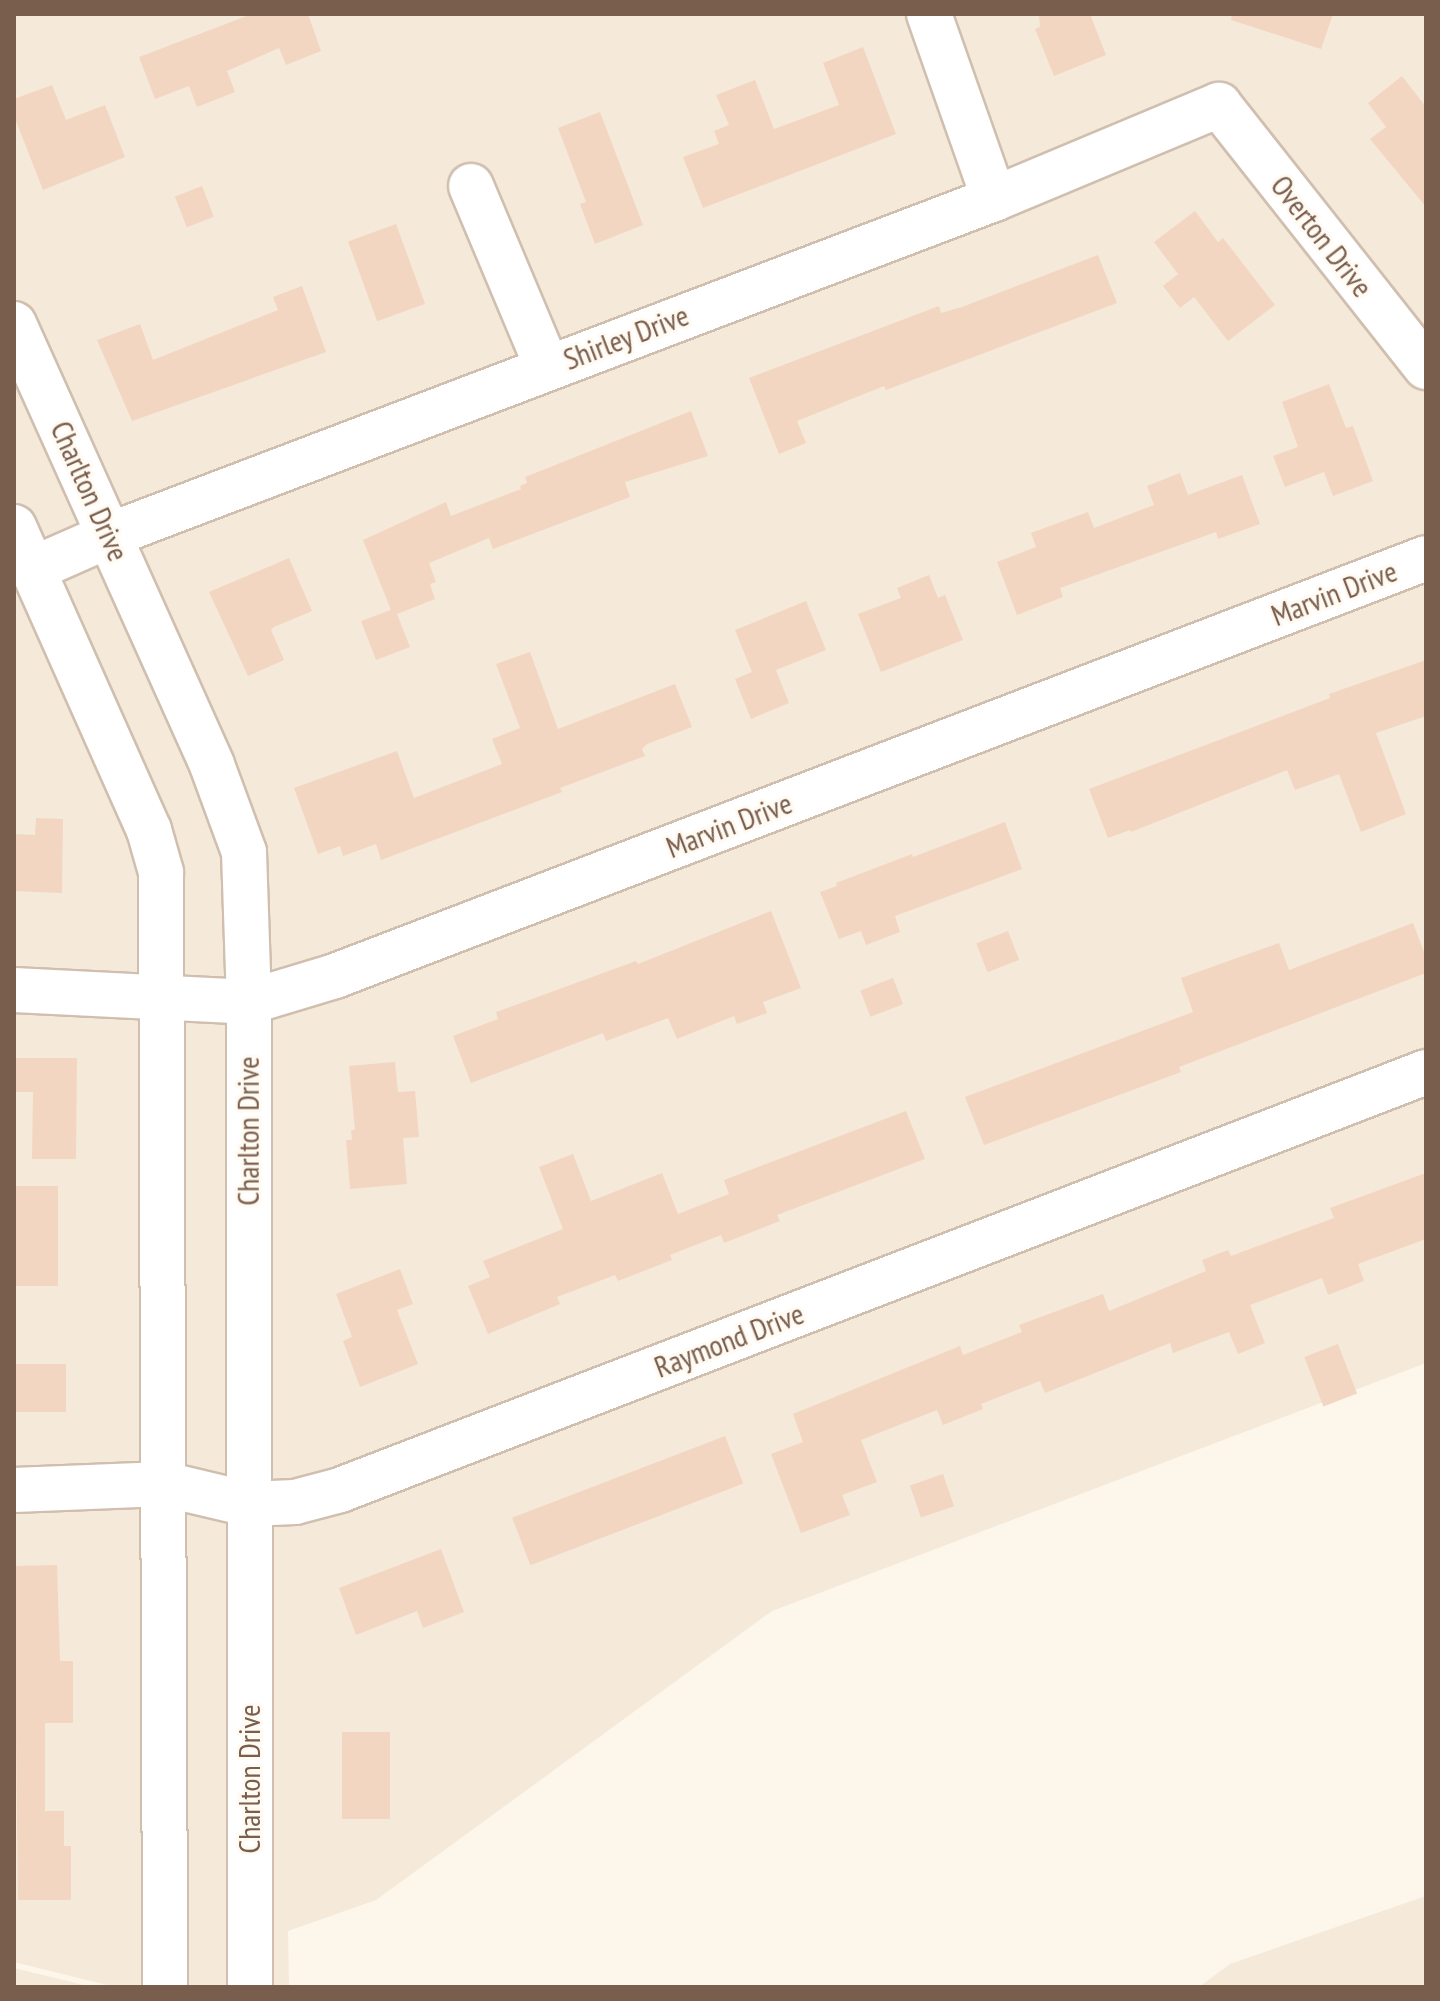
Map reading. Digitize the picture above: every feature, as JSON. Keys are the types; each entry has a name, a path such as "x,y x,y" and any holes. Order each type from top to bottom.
{"street":[{"path":"929,14 994,199"},
{"name":"Shirley Drive","path":"33,569 110,535 994,199 1219,105"},
{"name":"Overton Drive","path":"1219,105 1426,367"},
{"path":"471,186 547,367"},
{"name":"Charlton Drive","path":"14,324 110,535 240,835 246,875 249,1002 250,1987"},
{"path":"14,527 156,851 163,895 165,1987"},
{"name":"Marvin Drive","path":"14,990 249,1002 335,976 1426,558"},
{"name":"Raymond Drive","path":"14,1490 164,1484 248,1504 295,1502 340,1490 1426,1072"}],"shaded area":[{"path":"14,14 1426,14 1426,1363 772,1611 376,1900 288,1931 289,1987 115,1987 14,1962"},
{"path":"1426,1896 1426,1987 1199,1987 1230,1964"},
{"path":"14,1968 92,1987 14,1987"}],"building":[{"path":"252,14 308,14 321,51 286,65 279,48 227,71 235,92 197,107 189,86 155,99 139,57"},
{"path":"1039,14 1090,14 1106,55 1054,76 1035,29 1040,27"},
{"path":"1232,14 1333,14 1321,49 1231,20"},
{"path":"863,47 896,134 703,208 683,157 719,144 714,131 729,125 716,95 755,80 774,129 839,105 823,63"},
{"path":"1402,76 1426,107 1426,207 1370,139 1386,127 1368,103"},
{"path":"52,85 66,120 105,105 125,157 43,190 14,116 14,99"},
{"path":"600,112 643,225 595,244 580,204 586,202 558,128"},
{"path":"202,186 214,217 187,227 175,196"},
{"path":"1195,211 1218,242 1223,238 1275,305 1228,341 1194,297 1180,308 1163,286 1178,274 1154,242"},
{"path":"396,224 425,304 377,321 348,241"},
{"path":"1098,255 1117,303 886,390 884,386 797,421 806,443 779,454 749,378 939,306 941,313 962,307"},
{"path":"302,286 326,352 132,421 97,340 140,324 153,360 278,310 273,297"},
{"path":"1329,384 1346,428 1353,426 1373,481 1333,496 1324,472 1285,487 1273,456 1298,447 1282,402"},
{"path":"691,411 708,456 625,482 630,497 493,549 489,538 429,563 436,582 430,584 435,599 397,614 410,647 376,660 361,621 391,610 363,540 446,502 451,516 521,489 520,486 527,483 525,477"},
{"path":"1180,473 1188,495 1242,475 1260,524 1218,539 1216,532 1060,588 1063,597 1017,615 997,562 1036,547 1031,533 1088,512 1094,528 1154,505 1147,486"},
{"path":"289,558 312,611 271,630 284,660 248,676 209,592"},
{"path":"929,575 938,598 945,595 963,640 881,672 858,614 901,598 897,588"},
{"path":"806,601 826,650 776,670 789,703 751,719 735,679 752,672 735,630"},
{"path":"530,652 558,729 675,684 692,727 647,744 642,749 645,756 560,788 562,792 381,860 376,844 343,856 340,846 318,854 294,788 397,751 414,798 502,764 492,739 520,728 496,664"},
{"path":"1426,660 1426,716 1376,733 1406,814 1361,832 1339,774 1295,790 1287,770 1131,832 1108,838 1089,789 1330,698 1329,694"},
{"path":"36,818 63,819 62,893 14,891 14,834 35,835"},
{"path":"1005,822 1022,869 895,916 900,932 866,945 861,931 839,939 820,892 912,854 913,857"},
{"path":"771,911 801,988 763,1002 767,1013 737,1024 734,1016 677,1039 668,1018 606,1041 603,1033 471,1083 453,1036 498,1019 496,1012 636,961 638,964"},
{"path":"1413,923 1426,957 1426,973 1179,1067 1181,1072 984,1145 965,1097 1193,1012 1181,978 1279,943 1289,970"},
{"path":"1008,931 1019,960 987,972 976,943"},
{"path":"893,978 903,1004 870,1017 860,991"},
{"path":"14,1058 77,1058 76,1159 32,1159 33,1092 14,1092"},
{"path":"395,1062 398,1092 415,1091 419,1137 403,1138 407,1184 350,1189 346,1140 352,1140 351,1130 355,1130 349,1066"},
{"path":"906,1111 925,1159 777,1215 780,1221 724,1243 721,1235 670,1255 672,1260 618,1281 615,1275 557,1297 560,1304 488,1334 468,1286 490,1277 483,1261 563,1229 539,1167 573,1154 591,1201 662,1173 678,1214 729,1194 724,1180"},
{"path":"1426,1173 1426,1239 1358,1264 1364,1281 1328,1295 1322,1278 1250,1305 1265,1343 1238,1354 1229,1332 1173,1353 1170,1343 1045,1393 1040,1381 981,1404 983,1409 943,1425 937,1410 861,1440 877,1482 842,1495 850,1515 801,1533 771,1454 803,1442 793,1414 960,1346 963,1355 1022,1332 1019,1325 1103,1294 1109,1311 1206,1271 1202,1260 1228,1250 1231,1256 1334,1218 1330,1208"},
{"path":"14,1186 58,1186 58,1286 14,1286"},
{"path":"400,1269 413,1304 397,1310 418,1364 360,1387 343,1341 352,1337 336,1294"},
{"path":"1338,1344 1357,1393 1323,1406 1304,1357"},
{"path":"14,1364 66,1364 66,1412 14,1412"},
{"path":"725,1436 743,1484 530,1565 512,1518"},
{"path":"943,1474 954,1506 921,1518 910,1485"},
{"path":"441,1549 464,1612 423,1628 417,1611 356,1635 339,1588"},
{"path":"57,1565 60,1661 73,1661 73,1723 45,1723 45,1811 64,1811 64,1846 71,1846 71,1900 18,1900 14,1566"},
{"path":"342,1732 390,1732 390,1819 342,1819"}]}
